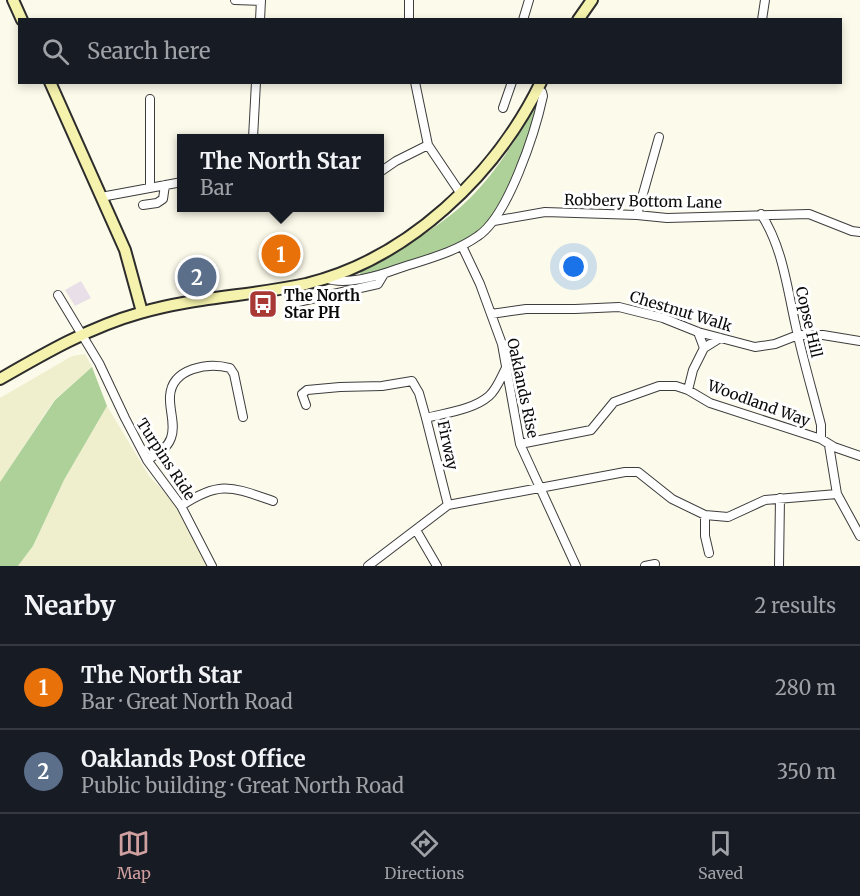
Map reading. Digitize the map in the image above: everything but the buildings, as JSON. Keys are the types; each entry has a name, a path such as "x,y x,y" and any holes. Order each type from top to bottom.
{"main road":[{"path":"14,0 21,18"},
{"path":"579,18 592,0"},
{"path":"51,84 125,250 142,312"},
{"path":"0,379 82,334 142,312 174,304 288,287 352,274 414,233 461,194 511,135 540,86"}],"street":[{"path":"236,0 261,1 260,18"},
{"path":"409,0 409,18"},
{"path":"524,18 529,0"},
{"path":"762,18 765,0"},
{"path":"253,134 256,84"},
{"path":"416,84 428,145 461,194"},
{"path":"503,108 511,84"},
{"path":"352,274 384,274 462,246 480,236 494,221 518,174 543,96 540,86"},
{"path":"150,99 150,188"},
{"path":"637,215 659,137"},
{"path":"384,169 428,145"},
{"path":"101,197 177,183"},
{"path":"143,205 164,200 165,185"},
{"name":"Robbery Bottom Lane","path":"494,221 545,212 668,218 761,214 815,215 860,232"},
{"name":"Copse Hill","path":"761,214 772,231 783,265 821,425 821,439"},
{"name":"Oaklands Rise","path":"462,246 502,344 520,444 576,566"},
{"path":"288,287 290,299 297,302 378,284 384,274"},
{"name":"Turpins Ride","path":"58,296 99,363 124,418 147,460 181,506 212,566"},
{"name":"Chestnut Walk","path":"491,314 526,309 619,307 663,318 698,332 755,347 766,347 798,335 823,335 860,342"},
{"path":"698,332 704,348"},
{"path":"687,390 693,370 704,348 720,338"},
{"path":"147,460 165,448 170,440 173,423 170,395 174,384 192,369 209,365 230,368 234,374 243,417"},
{"name":"Firway","path":"448,505 426,418 465,407 488,397 498,384 506,366"},
{"path":"306,405 302,394 307,390 382,386 412,381 419,393 426,418"},
{"name":"Woodland Way","path":"520,444 591,430 614,402 659,386 676,386 710,403 821,439 829,445 860,456"},
{"path":"829,445 837,494 860,536"},
{"path":"368,566 448,505 633,471 638,472 672,499 705,515 728,517 757,502 837,494"},
{"path":"181,506 201,494 225,487 240,489 273,501"},
{"path":"779,566 780,498"},
{"path":"705,515 705,536 709,553"},
{"path":"416,530 437,566"},
{"path":"645,566 655,564"}],"shaded area":[{"path":"81,281 91,298 75,306 65,290"}],"green space":[{"path":"540,101 515,174 497,211 486,225 474,236 456,245 378,273 362,276 358,270 402,247 445,220 470,198 499,164"},
{"path":"85,354 92,367 54,400 0,482 0,398 72,356"},
{"path":"92,367 107,406 64,480 33,546 18,566 0,566 0,482 55,400"},
{"path":"107,406 149,476 172,500 189,525 208,566 18,566 33,546 64,480"}],"place":[{"name":"The North Star","path":"281,254"},
{"name":"Oaklands Post Office","path":"197,277"},
{"name":"The North Star PH","path":"263,304"}]}
